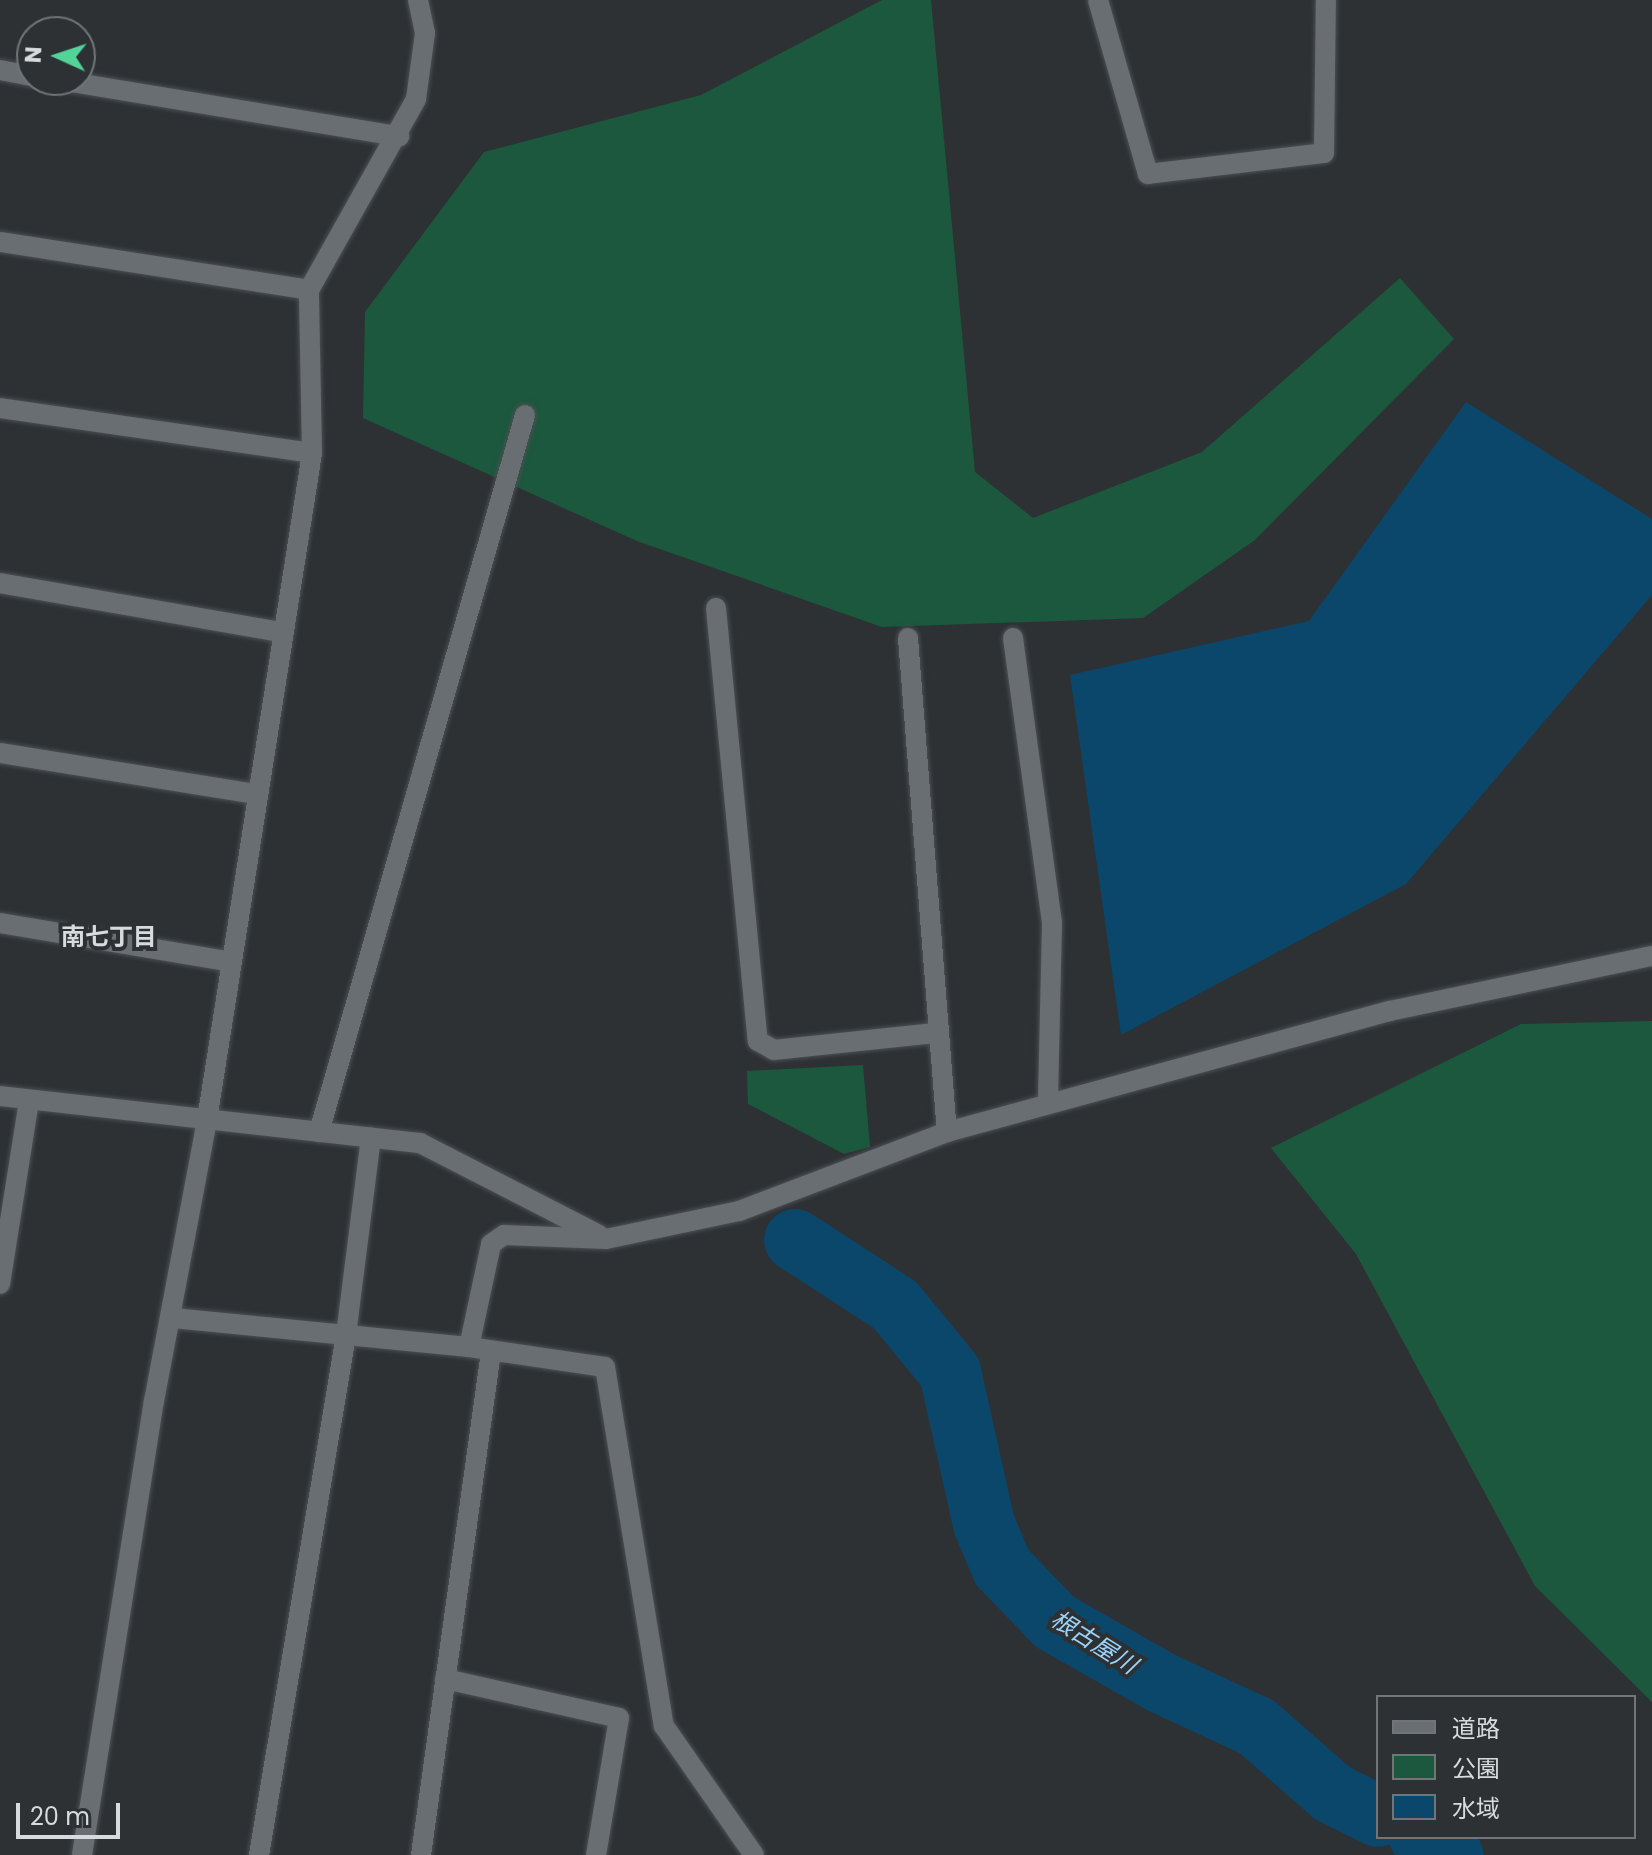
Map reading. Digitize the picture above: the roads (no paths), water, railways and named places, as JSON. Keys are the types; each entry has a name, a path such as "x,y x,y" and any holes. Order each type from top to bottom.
{"street":[{"path":"82,1855 154,1401 173,1318 207,1120 228,961 312,453 309,290 399,136 416,99 425,33 418,0"},
{"path":"1098,0 1148,174 1324,153 1326,0"},
{"path":"96,86 399,136"},
{"path":"0,242 309,290"},
{"path":"0,408 312,453"},
{"path":"319,1132 525,415"},
{"path":"0,583 280,632"},
{"path":"716,608 758,1041 774,1050 937,1033"},
{"path":"908,638 947,1132"},
{"path":"1013,638 1052,923 1048,1104"},
{"path":"0,753 256,794"},
{"path":"0,923 228,961"},
{"path":"469,1347 491,1244 504,1235 606,1239 739,1211 947,1132 1390,1011 1652,956"},
{"path":"0,1096 420,1143 606,1239"},
{"path":"0,1284 29,1100"},
{"path":"259,1855 346,1335 371,1138"},
{"path":"173,1318 469,1347 605,1367 664,1726 754,1855"},
{"path":"421,1855 491,1352"},
{"path":"445,1679 619,1718 596,1855"}],"water":[{"path":"1466,402 1652,519 1652,595 1406,884 1121,1035 1070,675 1309,621"}],"waterway":[{"name":"根古屋川","path":"795,1240 895,1305 950,1372 984,1524 1002,1567 1055,1622 1162,1683 1257,1727 1332,1793 1376,1815"},
{"name":"根古屋川","path":"1424,1839 1452,1855"}],"district":[{"name":"南七丁目","path":"109,937"}]}
